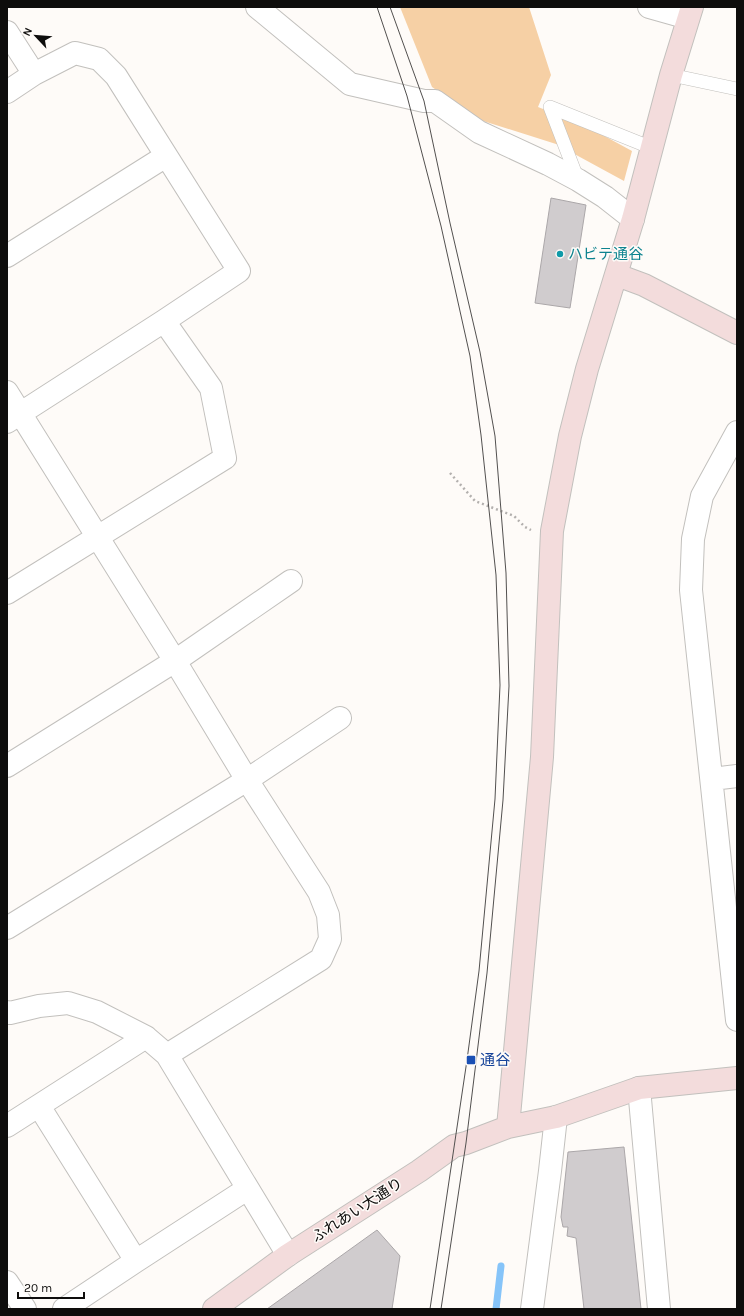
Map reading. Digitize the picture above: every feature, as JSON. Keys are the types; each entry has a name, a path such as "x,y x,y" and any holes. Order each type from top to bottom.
{"street":[{"path":"257,7 350,84 424,101 435,101 479,132 548,164 578,180 605,197 633,219"},
{"path":"508,1127 542,757 552,531 570,436 587,369 617,275 671,75 690,13 649,7"},
{"path":"7,32 34,74"},
{"path":"7,92 34,74 75,53 99,59 116,76 239,271 14,418"},
{"path":"7,256 166,156"},
{"path":"617,275 644,285 737,333"},
{"path":"7,593 225,458 210,388 164,321"},
{"path":"7,392 14,418 97,537 175,661 247,780 319,892 328,915 330,939 321,959 167,1055"},
{"path":"737,432 702,496 694,539 691,590 737,1020"},
{"path":"7,766 175,661 291,581"},
{"path":"7,928 247,780 340,718"},
{"path":"712,779 737,776"},
{"path":"7,1012 10,1013 39,1006 68,1003 98,1012 146,1037 167,1055 288,1255"},
{"path":"7,1126 146,1037"},
{"name":"ふれあい大通り","path":"214,1309 288,1255 454,1146 508,1127 556,1117 639,1088 737,1078"},
{"path":"639,1088 659,1309"},
{"path":"40,1106 136,1260"},
{"path":"532,1309 556,1117"},
{"path":"64,1309 136,1260 247,1189"},
{"path":"7,1282 25,1309"}],"lane":[{"path":"671,75 737,89"},
{"path":"578,180 550,107 652,148"}],"path":[{"path":"450,473 475,501 514,516 525,527 537,534 552,531"}],"shaded area":[{"path":"400,7 529,7 551,75 538,107 586,126 632,151 624,181 556,144 480,120 432,87"}],"building":[{"name":"ハビテ通谷","path":"551,198 586,205 570,308 535,303"},
{"path":"624,1147 641,1309 584,1309 576,1238 567,1236 568,1227 563,1227 561,1217 568,1152"},
{"path":"377,1230 400,1256 392,1309 267,1309"}],"waterway":[{"path":"496,1309 501,1266"}],"tram line":[{"path":"377,7 407,96 441,226 470,356 481,435 496,575 500,685 495,799 479,971 430,1309"},
{"path":"390,7 424,101 480,352 495,436 506,573 509,686 503,800 487,973 466,1143 441,1309"}],"place":[{"name":"ハビテ通谷","path":"560,254"},
{"name":"通谷","path":"471,1060"}]}
